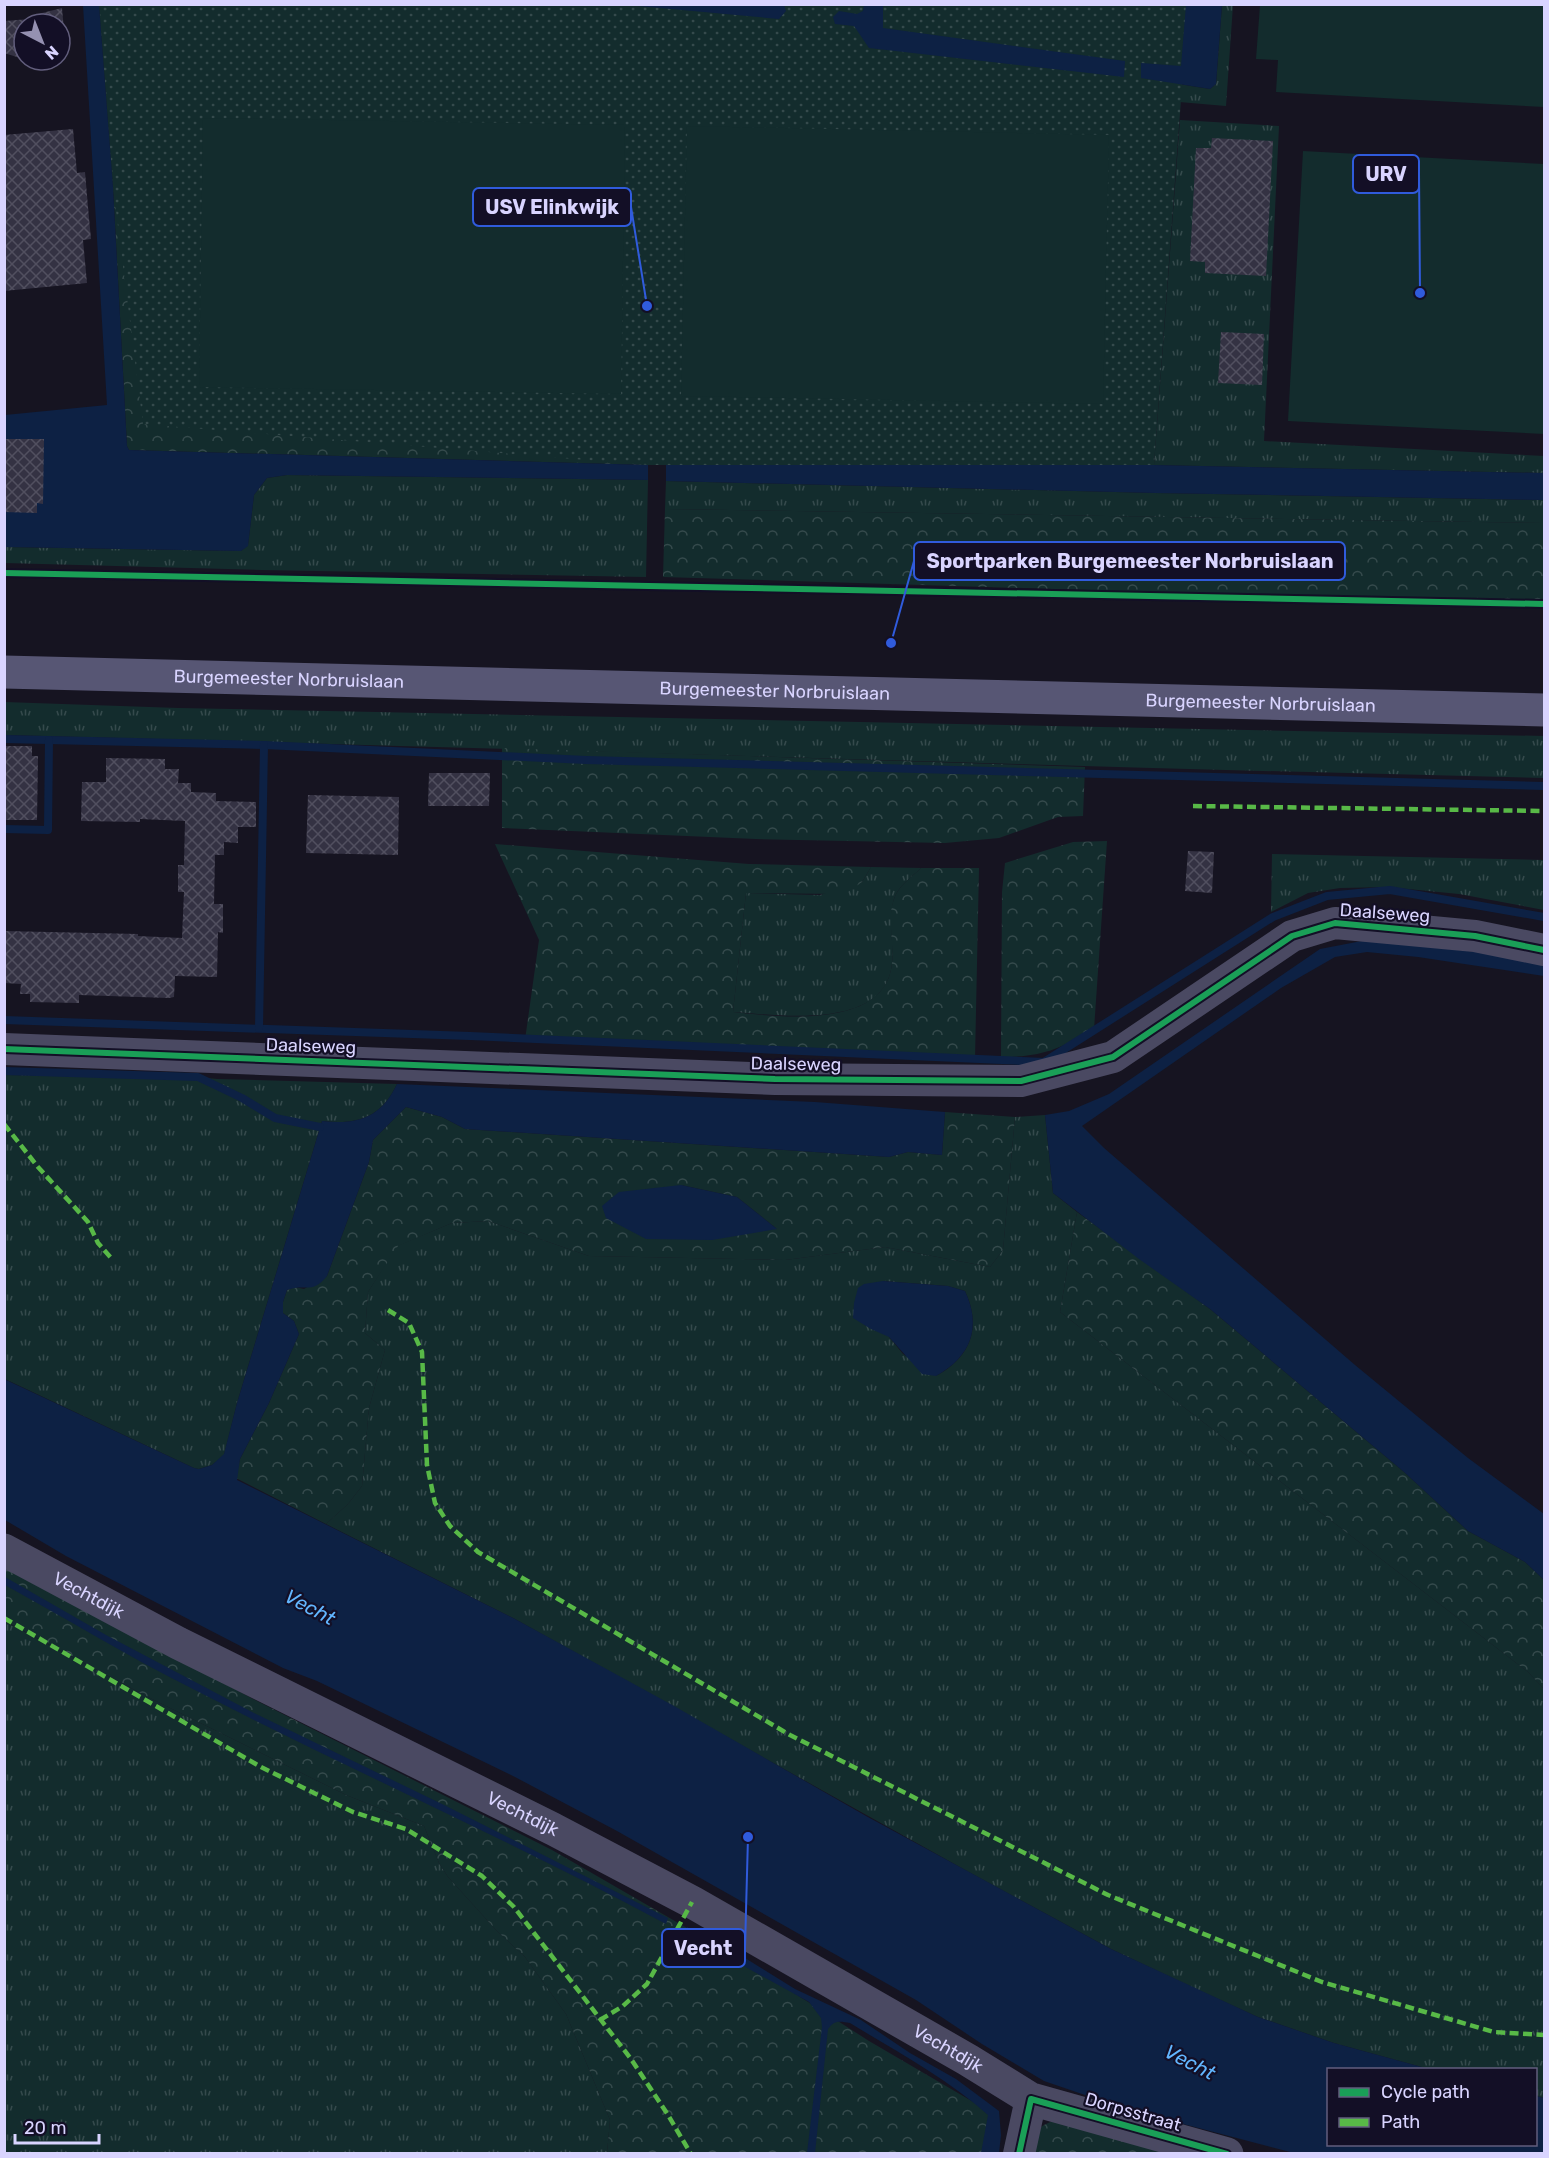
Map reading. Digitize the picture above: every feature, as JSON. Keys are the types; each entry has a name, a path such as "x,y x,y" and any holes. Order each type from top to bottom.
{"main road":[{"name":"Burgemeester Norbruislaan","path":"4,672 1545,710"}],"street":[{"name":"Daalseweg","path":"4,1049 775,1079 1021,1081 1113,1058 1292,936 1335,923 1475,936 1545,950"},
{"name":"Vechtdijk","path":"4,1550 178,1642 553,1829 692,1902 958,2054 1031,2099"},
{"path":"1019,2154 1031,2099"},
{"name":"Dorpsstraat","path":"1031,2099 1227,2154"}],"green space":[{"path":"99,4 648,465 129,450"},
{"path":"99,4 1188,5 1154,465 648,465 143,424 113,187"},
{"path":"1222,5 1233,5 1226,106 1168,101 1141,78 1210,89 1216,84"},
{"path":"1260,5 1544,5 1544,107 1276,92 1278,60 1256,59"},
{"path":"203,118 625,125 621,394 199,387"},
{"path":"1180,120 1279,126 1264,441 1544,456 1544,473 1154,465"},
{"path":"687,126 1109,135 1103,404 681,396"},
{"path":"1303,151 1544,164 1544,434 1288,421"},
{"path":"287,475 648,480 646,577 5,563 5,547 241,551 248,545 254,495 267,478"},
{"path":"666,481 1544,500 1544,523 665,509"},
{"path":"665,509 1544,523 1544,604 663,577"},
{"path":"4,702 178,708 1544,736 1544,778 5,735"},
{"path":"502,748 1085,767 1083,816 1058,817 999,838 945,843 756,839 502,828"},
{"path":"1107,841 1094,1029 1071,1042 1050,1050 1028,1055 1001,1057 1002,892 1005,863 1073,842"},
{"path":"495,844 749,864 871,867 862,882 845,894 746,893 733,1012 776,1016 828,1014 851,1009 871,1000 885,985 892,963 892,906 902,886 921,868 979,868 975,1058 525,1040 539,940"},
{"path":"1272,854 1544,860 1544,910 1459,894 1388,887 1340,888 1308,893 1271,912"},
{"path":"871,867 921,868 902,886 894,899 891,914 892,963 885,985 871,1000 851,1009 828,1014 802,1016 733,1012 746,893 820,895 862,882"},
{"path":"5,1075 198,1077 397,1084 383,1105 367,1117 346,1122 322,1121 237,1403 224,1455 212,1465 199,1469 194,1468 5,1379"},
{"path":"406,1107 442,1117 465,1129 889,1157 908,1152 942,1155 945,1112 1015,1117 1003,1250 990,1267 885,1247 785,1260 589,1256 488,1221 452,1223 398,1246 368,1292 365,1333 385,1350 369,1408 362,1486 348,1504 326,1524 236,1478 240,1459 269,1403 299,1334 294,1321 283,1313 283,1302 287,1290 295,1287 304,1289 327,1276 369,1162 373,1140","holes":["681,1185 737,1197 777,1229"]},
{"path":"1045,1115 1053,1193 1077,1212 1060,1312 1528,1672 1544,1689 1544,2098 1537,2096 1537,2068 1425,2068 1334,2043 1258,2017 1111,1949 515,1619 326,1524 348,1504 362,1486 369,1408 385,1350 365,1333 368,1292 397,1246 452,1223 488,1221 589,1256 785,1260 885,1247 990,1267 1003,1250 1015,1117","holes":["883,1281 948,1286 965,1291 973,1317 970,1340 958,1360 936,1376 903,1354 889,1337"]},
{"path":"1077,1212 1210,1309 1404,1472 1468,1531 1525,1562 1544,1580 1544,1689 1528,1672 1060,1312"},
{"path":"4,1565 253,1699 552,1850 744,1961 869,2041 975,2103 988,2114 997,2153 607,2153 610,2120 566,2014 525,1957 497,1931 448,1877 439,1863 424,1826 346,1795 146,1696 5,1621"},
{"path":"4,1621 146,1696 346,1795 424,1826 439,1863 448,1877 497,1931 525,1957 566,2014 610,2120 607,2153 5,2153"},
{"path":"1057,2120 1177,2154 1027,2154 1036,2132 1044,2125"}],"water":[{"path":"83,5 99,5 129,450 648,465 648,480 287,475 267,478 254,495 248,546 241,551 5,547 5,415 107,405"},
{"path":"627,5 784,5 786,11 779,19"},
{"path":"864,5 883,5 883,28 1125,61 1124,77 869,48 854,26 835,24 833,17 839,11 857,14 863,11"},
{"path":"1186,5 1222,5 1216,84 1210,89 1141,78 1141,63 1181,66"},
{"path":"666,465 1154,465 1544,473 1544,500 666,481"},
{"path":"1367,940 1504,955 1544,964 1544,976 1418,957 1367,952 1335,957 1281,988 1082,1126 1104,1148 1355,1365 1468,1458 1544,1514 1544,1580 1525,1562 1468,1531 1404,1472 1210,1309 1139,1259 1053,1193 1045,1115 1069,1111 1109,1094 1320,949"},
{"path":"397,1084 815,1102 945,1112 942,1155 908,1152 889,1157 465,1129 442,1117 406,1107 373,1140 369,1162 327,1276 322,1282 312,1287 287,1290 283,1302 283,1313 294,1321 299,1334 269,1403 240,1459 237,1480 515,1619 674,1706 866,1816 1111,1949 1258,2017 1334,2043 1425,2068 1327,2068 1327,2146 1537,2146 1537,2096 1544,2098 1544,2153 1294,2153 1126,2109 1044,2081 982,2044 916,2000 617,1831 515,1777 317,1681 283,1668 66,1556 5,1520 4,1379 194,1468 199,1469 212,1465 224,1454 237,1403 322,1121 346,1122 367,1117 391,1096"},
{"path":"681,1185 737,1197 777,1229 712,1240 646,1239 606,1218 602,1206 619,1192"},
{"path":"883,1281 948,1286 965,1291 973,1317 973,1329 970,1340 958,1360 936,1376 922,1374 889,1337 853,1318 858,1288 864,1284"},
{"path":"5,1577 106,1635 252,1712 444,1805 668,1918 666,1924 548,1863 167,1676 5,1585"},
{"path":"687,1927 737,1953 795,1989 861,2020 910,2053 956,2079 999,2111 1001,2135 999,2153 981,2153 988,2115 939,2077 904,2055 850,2023 840,2022 828,2029 815,2153 807,2153 822,2027 821,2018 809,2002 684,1933"}],"building":[{"path":"62,8 62,12 46,12"},
{"path":"12,20 12,55 4,53 4,21"},
{"path":"73,129 77,173 85,172 91,239 83,240 87,283 4,291 4,135"},
{"path":"1212,138 1273,141 1266,276 1205,273 1205,262 1190,261 1196,148 1211,148"},
{"path":"1221,332 1264,334 1262,385 1218,383"},
{"path":"4,439 44,439 43,504 37,503 37,513 4,512"},
{"path":"4,746 32,746 32,756 38,756 37,820 4,820"},
{"path":"106,758 165,759 165,769 179,769 178,783 191,783 191,792 216,793 216,801 256,802 256,827 238,827 238,843 224,842 224,855 215,855 214,904 223,904 223,933 218,932 217,977 175,976 174,997 169,998 79,995 79,1003 30,1002 30,994 20,994 21,984 4,983 4,931 138,934 138,936 182,938 184,892 178,892 178,865 184,865 185,821 140,819 140,822 81,821 82,782 106,782"},
{"path":"429,773 490,773 489,806 428,806"},
{"path":"308,795 399,797 398,855 306,853"},
{"path":"1188,851 1214,852 1212,893 1185,891"}],"waterway":[{"path":"4,739 264,745 586,760 1544,786"},
{"path":"4,829 48,830 49,740"},
{"path":"259,1028 264,745"},
{"path":"4,1020 470,1036 1044,1062 1273,917 1327,896 1390,890 1544,917"},
{"path":"4,1071 198,1077 242,1098 275,1118 320,1127"}],"marked path":[{"path":"1193,806 1544,811"},
{"path":"4,1124 38,1167 88,1222 98,1243 112,1259"},
{"path":"388,1310 409,1323 422,1352 427,1465 435,1503 450,1526 478,1552 790,1735 1108,1895 1322,1982 1494,2032 1544,2035"},
{"path":"4,1618 261,1767 353,1812 406,1829 482,1876 514,1907 631,2059 691,2154"},
{"path":"600,2020 623,2006 647,1984 692,1902"}],"cycle path":[{"path":"4,573 1544,604"},
{"path":"4,1049 775,1079 1021,1081 1113,1057 1292,936 1335,923 1475,936 1544,950"},
{"path":"1019,2154 1031,2099 1227,2154"}],"place":[{"name":"URV","path":"1420,293"},
{"name":"USV Elinkwijk","path":"647,306"},
{"name":"Sportparken Burgemeester Norbruislaan","path":"891,643"},
{"name":"Vecht","path":"748,1837"}]}
